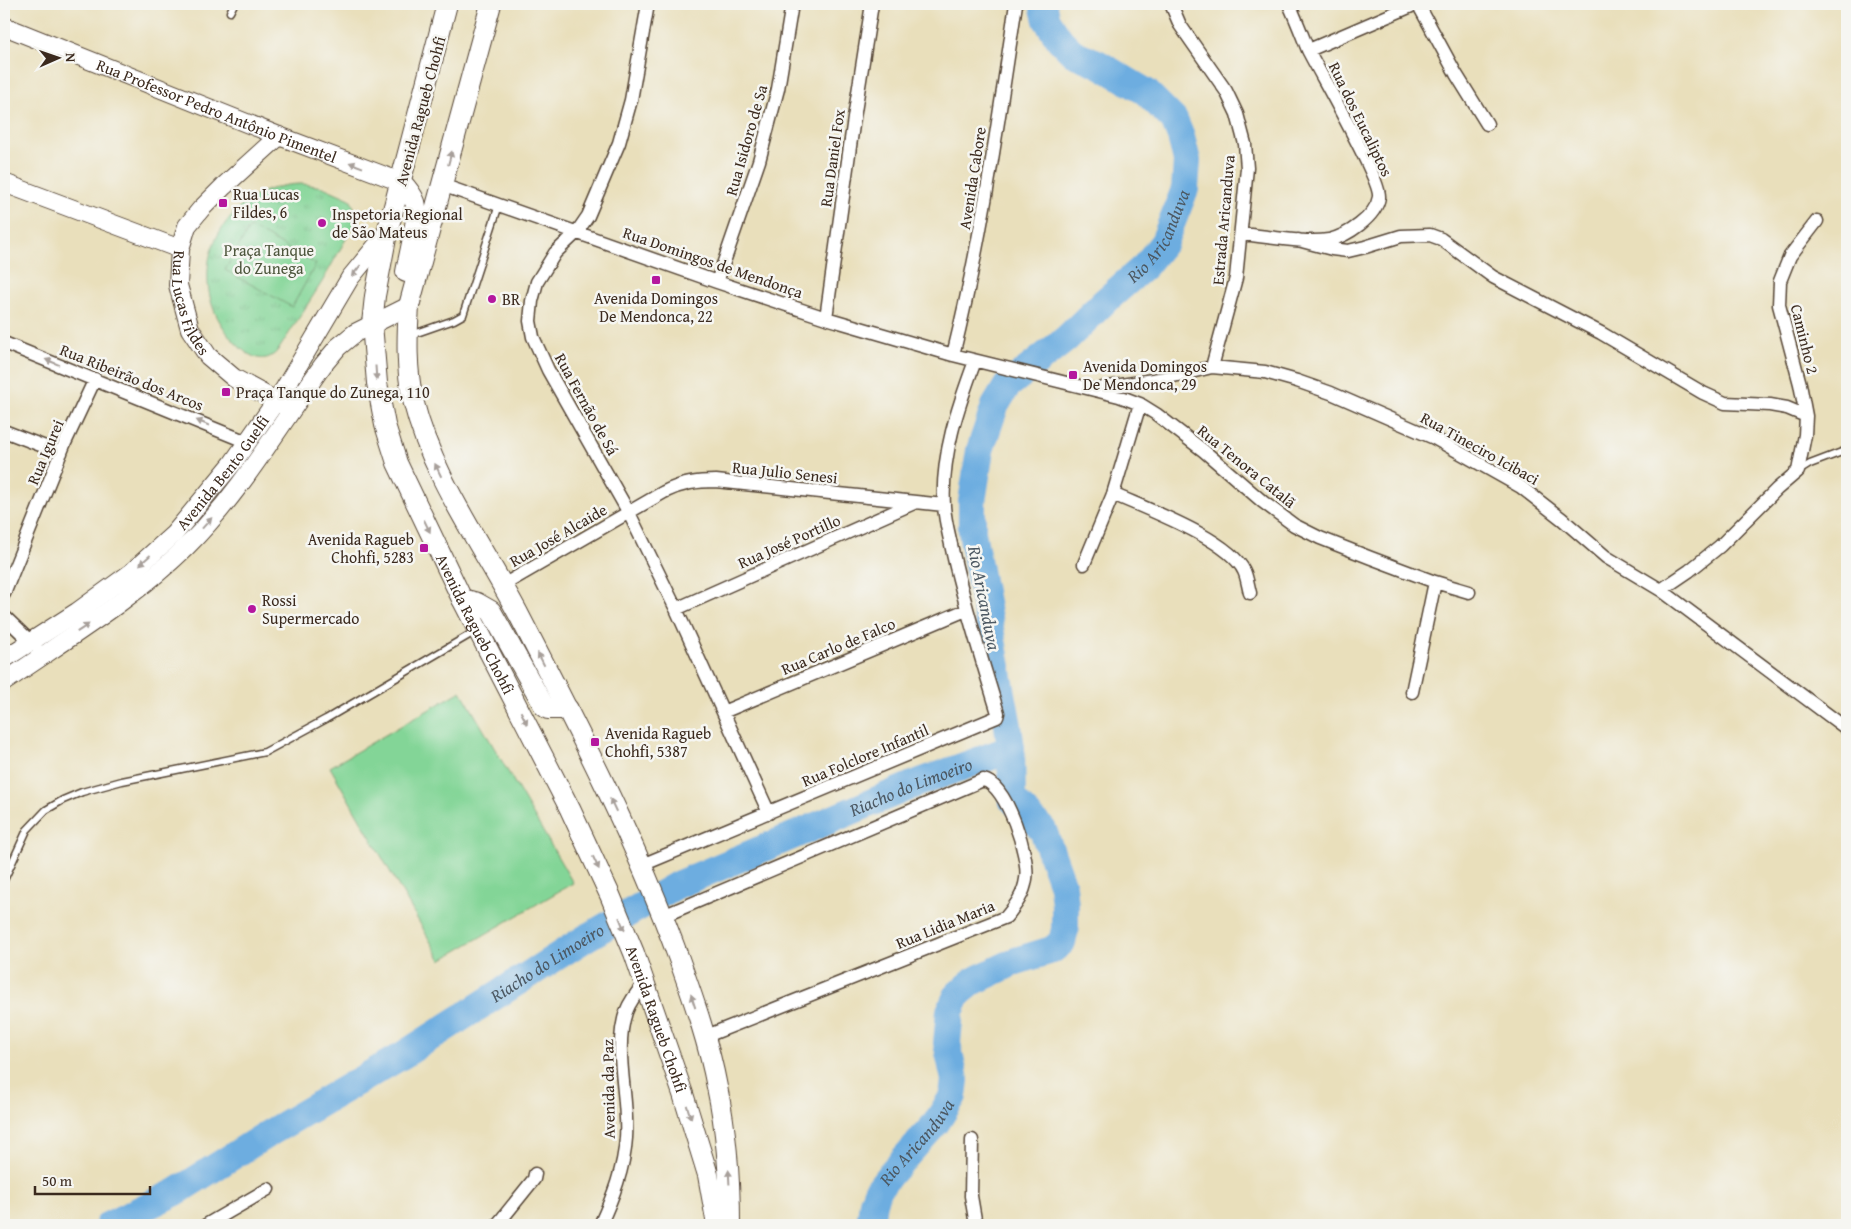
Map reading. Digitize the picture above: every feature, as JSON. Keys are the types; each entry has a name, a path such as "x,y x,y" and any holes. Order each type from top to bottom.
{"main road":[{"name":"Avenida Ragueb Chohfi","path":"447,4 387,233 375,296 372,324 377,383 385,425 397,463 462,599 570,809 610,895 645,984 708,1175 717,1225"},
{"path":"491,4 410,302 407,336 408,364 413,398 421,427 437,469 503,585 568,709 662,913 704,1037 717,1086 725,1130 730,1225"},
{"name":"Rua Professor Pedro Antônio Pimentel","path":"4,26 279,136 401,182"},
{"name":"Rua Lucas Fildes","path":"279,136 201,209 188,226 180,249 178,285 190,329 208,356 234,378 258,391 283,401"},
{"path":"401,182 411,193 416,208 406,274 410,302"},
{"path":"4,183 180,249"},
{"name":"Avenida Bento Guelfi","path":"4,682 87,626 143,585 186,546 236,489 350,278 387,233"},
{"name":"Avenida Bento Guelfi","path":"4,659 31,640 78,612 132,572 174,534 232,464 247,442 283,401 323,365 338,347 355,333 410,302"},
{"path":"462,599 477,603 491,611 544,706 548,709 568,709"}],"street":[{"name":"Rua Fernão de Sá","path":"648,4 631,100 619,143 588,216 577,232 555,253 538,282 532,301 530,321 533,337 548,370 629,513 676,609 769,813"},
{"name":"Rua Isidoro de Sa","path":"717,282 759,160 778,90 792,4"},
{"name":"Rua Daniel Fox","path":"826,318 872,4"},
{"name":"Avenida Cabore","path":"953,355 975,259 987,194 1016,4"},
{"name":"Estrada Aricanduva","path":"1171,4 1180,25 1226,92 1237,114 1246,144 1247,168 1242,234 1236,278 1212,367"},
{"path":"1289,4 1309,50 1417,4 1486,124"},
{"name":"Rua dos Eucaliptos","path":"1242,234 1298,240 1328,240 1343,236 1358,226 1377,204 1379,196 1378,187 1309,50"},
{"name":"Rua Domingos de Mendonça","path":"442,185 717,282 826,318 975,361 1093,389"},
{"name":"Caminho 2","path":"1798,471 1805,435 1806,416 1800,384 1779,305 1780,281 1790,256 1816,221"},
{"path":"1298,240 1348,251 1365,248 1401,236 1424,235 1442,239 1493,277 1595,330 1725,403 1770,405 1787,408 1806,416"},
{"name":"Rua Ribeirão dos Arcos","path":"4,343 247,442"},
{"path":"966,610 944,506 947,459 951,434 975,361"},
{"name":"Rua Tineciro Icibaci","path":"1093,389 1137,383 1212,367 1265,372 1297,380 1331,393 1434,438 1522,487 1562,518 1606,557 1661,590 1847,729"},
{"name":"Rua Igurei","path":"4,594 61,453 95,379"},
{"name":"Rua Tenora Catalã","path":"1093,389 1140,404 1175,428 1263,502 1294,525 1320,538 1435,582 1469,592"},
{"path":"1084,564 1101,528 1113,494 1140,404"},
{"path":"4,431 61,453"},
{"path":"1661,590 1689,571 1720,546 1777,489 1798,471"},
{"name":"Rua Julio Senesi","path":"629,513 680,484 698,481 716,481 944,506"},
{"path":"1113,494 1218,544 1244,570 1250,593"},
{"name":"Rua José Portillo","path":"676,609 915,503"},
{"name":"Rua José Alcaide","path":"503,585 629,513"},
{"path":"1412,692 1435,582"},
{"name":"Rua Carlo de Falco","path":"723,712 966,610"},
{"name":"Rua Folclore Infantil","path":"644,871 769,813 996,718 998,713 966,610"},
{"path":"4,616 31,640 43,655"},
{"name":"Rua Lidia Maria","path":"662,913 984,780 996,786 1004,798 1022,843 1028,866 1027,878 1024,891 1017,904 1006,917 704,1037"},
{"name":"Avenida da Paz","path":"600,1225 620,1175 626,1138 622,1044 623,1024 626,1011 633,997 645,984"},
{"path":"972,1140 971,1196 976,1225"},
{"path":"497,1225 534,1179 535,1174"},
{"path":"206,1225 268,1189"}],"lane":[{"path":"230,12 234,4"},
{"path":"407,336 454,320 463,315 499,205"},
{"path":"1798,471 1810,464 1847,450"},
{"path":"4,880 27,830 46,810 63,800 82,792 122,782 265,752 479,630"}],"green space":[{"name":"Praça Tanque do Zunega","path":"293,184 323,187 350,199 356,212 356,221 322,282 279,349 270,357 260,358 250,355 241,348 224,329 218,319 210,295 208,279 209,261 216,238 225,224 242,205 266,191"},
{"path":"250,227 316,264 292,307 225,270"},
{"path":"461,691 573,883 441,960 330,767"}],"waterway":[{"name":"Rio Aricanduva","path":"870,1225 873,1202 877,1191 936,1123 953,1096 955,1080 947,1043 950,1011 958,994 974,981 1016,961 1052,950 1062,942 1065,929 1063,886 1043,830 1012,799 1011,749 1008,726 972,532 972,502 980,450 995,406 1007,386 1066,339 1145,266 1164,242 1185,189 1187,161 1181,137 1174,120 1146,92 1099,64 1073,53 1060,40 1047,20 1043,4"},
{"name":"Riacho do Limoeiro","path":"109,1225 176,1192 266,1135 403,1055 586,938 677,885 915,784 1011,749"}],"place":[{"name":"Rua Lucas Fildes, 6","path":"223,203"},
{"name":"Inspetoria Regional de São Mateus","path":"322,223"},
{"name":"Avenida Domingos De Mendonca, 22","path":"656,280"},
{"name":"BR","path":"492,299"},
{"name":"Avenida Domingos De Mendonca, 29","path":"1073,375"},
{"name":"Praça Tanque do Zunega, 110","path":"226,392"},
{"name":"Avenida Ragueb Chohfi, 5283","path":"424,548"},
{"name":"Rossi Supermercado","path":"252,609"},
{"name":"Avenida Ragueb Chohfi, 5387","path":"595,742"}]}
